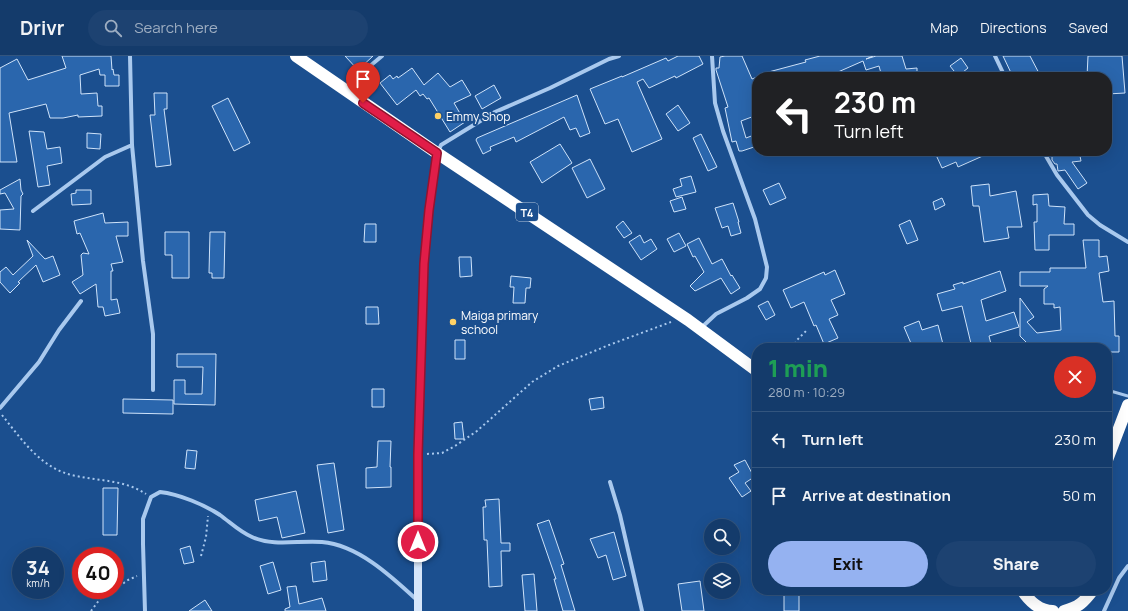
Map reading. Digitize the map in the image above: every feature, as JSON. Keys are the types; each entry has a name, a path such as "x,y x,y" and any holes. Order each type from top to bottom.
{"highway":[{"name":"T4","path":"296,56 437,153 701,328 752,367"},
{"path":"1112,447 1128,405"},
{"path":"1025,595 1038,606 1053,611"},
{"path":"1064,611 1075,608 1085,601 1089,595"}],"street":[{"path":"130,56 132,145 141,249 153,334 153,390"},
{"path":"351,94 370,66 382,56"},
{"path":"418,611 418,454 424,264 429,210 437,153 441,145 495,112 609,59 619,56"},
{"path":"701,328 716,314 747,298 760,289 766,278 767,267 755,218 723,131 715,103 712,56"},
{"path":"995,56 1003,72"},
{"path":"33,211 105,157 132,145"},
{"path":"1046,156 1057,175 1088,215 1100,226 1128,242"},
{"path":"0,408 39,362 58,330 81,301"},
{"path":"610,482 620,515 642,611"},
{"path":"145,611 143,519 151,497 160,492 167,492 179,496 219,514 237,529 265,542 322,542 339,545 373,563 418,600"},
{"path":"1112,592 1118,578 1128,566"},
{"path":"1104,611 1111,595"}],"lane":[{"path":"1112,391 1128,396"}],"path":[{"path":"418,454 442,453 455,446 477,431 532,382 558,366 663,325 688,320"},
{"path":"795,343 808,329"},
{"path":"0,412 32,452 54,468 74,476 125,484 136,488 151,497"},
{"path":"201,556 206,537 208,509"},
{"path":"124,583 143,573"},
{"path":"91,611 100,599"}],"building":[{"path":"62,56 111,56 114,75 119,75 119,86 105,86 105,75 100,75 99,69 80,75 81,94 97,93 98,106 102,106 102,116 78,117 78,115 63,118 50,118 46,104 9,113 17,162 0,162 0,68 17,59 28,80 66,68"},
{"path":"345,56 373,56 358,70"},
{"path":"678,56 699,56 703,64 676,78 675,76 649,88 643,79 637,82 662,139 632,152 618,119 605,124 590,89 666,58 668,61"},
{"path":"742,56 752,79 752,117 741,121 746,138 752,136 752,148 742,151 739,151 736,141 732,142 725,108 728,107 716,70 716,68 719,68 720,57"},
{"path":"820,56 873,56 866,59 876,56 902,56 906,69 917,68 917,72 881,72 879,66 866,70 863,61 838,72 768,72 806,62 805,60"},
{"path":"1003,56 1030,56 1038,72 1011,72"},
{"path":"1088,56 1122,56 1125,93 1112,94 1112,72 1087,72"},
{"path":"961,58 968,68 963,72 955,72 950,66"},
{"path":"412,68 424,85 438,73 450,87 462,80 471,95 454,103 465,122 450,132 429,98 427,99 423,94 420,96 416,90 397,105 380,83 390,75 393,79 397,76 398,78"},
{"path":"494,85 501,98 482,109 475,96"},
{"path":"154,93 167,93 167,109 164,109 171,165 156,167 150,115 155,115"},
{"path":"577,95 590,133 580,137 576,128 570,130 564,117 516,142 514,137 490,147 491,150 483,154 476,140 477,138"},
{"path":"228,98 250,143 234,151 212,106"},
{"path":"678,105 690,123 678,131 666,114"},
{"path":"29,131 44,132 47,149 60,147 62,163 47,166 50,185 38,187"},
{"path":"87,133 101,134 100,149 87,148"},
{"path":"701,134 717,167 708,171 693,138"},
{"path":"560,144 572,163 542,183 530,162"},
{"path":"936,156 983,156 958,167 956,162 942,168"},
{"path":"1052,156 1080,156 1081,161 1072,162 1087,183 1078,189 1065,170 1058,171 1057,164 1055,164 1052,160"},
{"path":"590,159 605,189 587,198 572,168"},
{"path":"691,176 696,192 676,197 673,189 682,186 680,179"},
{"path":"20,179 23,194 21,196 20,230 0,229 0,210 14,209 5,193 0,194 0,190"},
{"path":"779,183 786,198 770,205 763,190"},
{"path":"989,184 990,196 1016,191 1022,227 1007,227 1009,238 984,242 979,206 973,206 971,186"},
{"path":"76,190 91,190 91,204 72,205 71,194 76,193"},
{"path":"1048,194 1049,206 1065,207 1064,224 1074,224 1074,235 1049,235 1049,250 1035,250 1034,222 1037,222 1037,204 1033,205 1033,195"},
{"path":"682,197 686,209 674,212 670,201"},
{"path":"942,198 945,205 935,210 933,202"},
{"path":"733,203 741,233 731,236 728,226 722,228 715,208"},
{"path":"103,213 105,223 128,222 128,236 116,236 123,262 111,264 113,271 111,271 111,300 117,299 120,313 105,316 103,307 98,307 96,284 80,294 72,282 83,275 81,255 83,253 89,254 80,233 77,234 74,221"},
{"path":"910,220 918,240 907,244 899,225"},
{"path":"623,221 632,233 624,238 616,227"},
{"path":"365,224 376,224 376,242 364,242"},
{"path":"165,232 189,232 189,278 172,278 172,255 165,255"},
{"path":"210,232 225,232 224,278 212,278 212,273 209,273"},
{"path":"679,233 686,246 674,252 667,239"},
{"path":"640,235 644,243 651,239 657,249 641,260 629,242"},
{"path":"699,238 712,264 722,259 731,276 732,275 740,288 731,294 721,278 695,291 690,286 704,272 695,256 693,257 687,244"},
{"path":"27,240 45,259 53,256 60,275 43,282 36,265 18,282 20,283 10,293 0,282 0,272 6,267 13,275 33,256"},
{"path":"1083,240 1099,240 1099,257 1107,256 1109,271 1099,273 1103,302 1114,301 1115,336 1119,336 1119,352 1112,352 1112,343 1026,343 1020,336 1020,298 1034,317 1027,322 1037,333 1061,330 1060,307 1054,308 1054,304 1044,304 1044,289 1048,286 1020,286 1020,272 1050,272 1050,268 1086,268"},
{"path":"459,257 471,257 472,276 460,277"},
{"path":"835,270 845,294 831,300 838,315 829,319 838,338 824,343 816,325 814,326 804,302 791,308 783,290 824,272 825,275"},
{"path":"1000,271 1006,291 981,300 986,321 1014,312 1019,327 989,336 991,343 971,343 962,306 942,311 937,294 955,289 953,285 963,282 963,284"},
{"path":"511,276 531,278 530,288 526,288 525,303 513,303 514,287 510,287"},
{"path":"768,301 775,315 766,320 758,306"},
{"path":"366,307 378,307 379,324 366,324"},
{"path":"919,321 922,330 938,325 943,343 911,343 904,327"},
{"path":"455,340 465,340 465,359 455,359"},
{"path":"177,354 216,354 215,405 174,404 174,380 185,380 185,394 202,394 203,367 177,367"},
{"path":"372,389 384,389 384,407 372,407"},
{"path":"603,397 604,408 591,410 589,399"},
{"path":"123,399 173,400 173,414 123,413"},
{"path":"462,422 464,439 455,439 454,423"},
{"path":"378,441 391,441 391,487 366,488 366,468 377,467"},
{"path":"187,450 197,451 195,469 185,468"},
{"path":"745,460 752,473 752,478 745,483 751,491 742,497 729,478 739,472 734,465"},
{"path":"334,463 344,530 328,533 317,465"},
{"path":"103,488 118,488 117,535 103,535"},
{"path":"296,491 305,533 282,538 277,517 259,521 255,500"},
{"path":"499,499 501,543 510,543 510,551 501,551 502,586 489,587 487,540 484,540 483,507 486,507 485,500"},
{"path":"549,520 564,564 561,565 575,611 563,611 554,579 556,579 537,524"},
{"path":"614,532 626,576 613,580 606,555 598,558 590,539"},
{"path":"190,546 194,562 184,564 180,549"},
{"path":"325,561 327,580 313,582 311,563"},
{"path":"273,562 281,590 268,594 260,566"},
{"path":"534,574 537,611 525,611 522,575"},
{"path":"700,581 704,611 682,611 678,584"},
{"path":"296,586 299,604 322,598 326,611 285,611 285,609 290,607 287,587"},
{"path":"784,595 799,595 799,611 784,611"},
{"path":"205,600 212,611 189,611"}],"place":[{"name":"Emmy Shop","path":"438,116"},
{"name":"Maiga primary school","path":"453,322"}],"route":[{"path":"363,103 437,153 429,210 424,264 418,454 418,542"}]}
